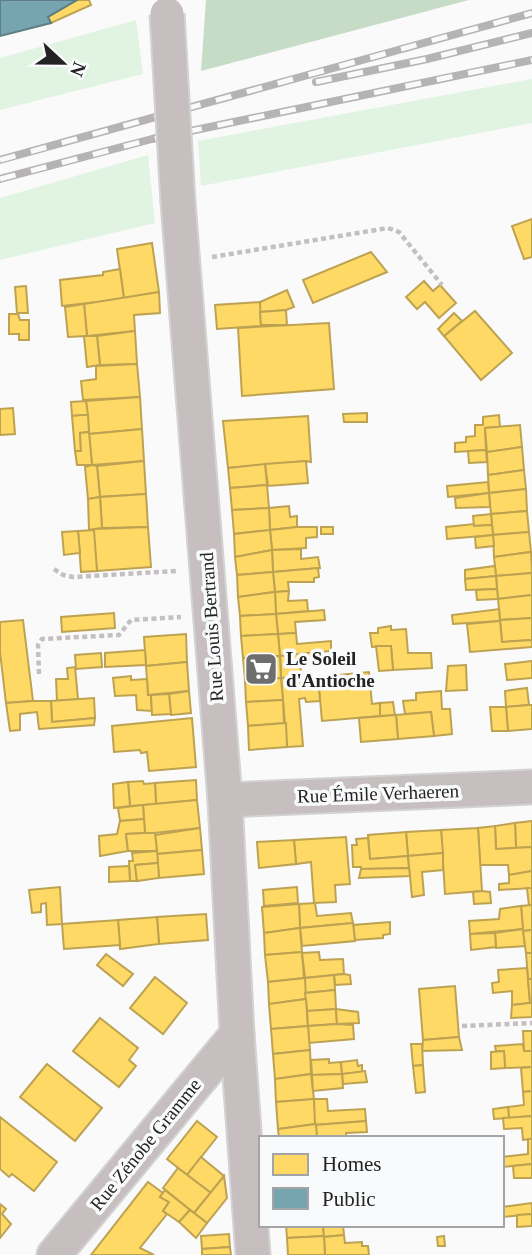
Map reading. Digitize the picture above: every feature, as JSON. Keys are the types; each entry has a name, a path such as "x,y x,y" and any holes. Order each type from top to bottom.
{"street":[{"name":"Rue Louis Bertrand","path":"167,7 178,202 225,800 237,1034 253,1255"},
{"name":"Rue Émile Verhaeren","path":"225,800 532,787"},
{"name":"Rue Zénobe Gramme","path":"54,1255 237,1034"}],"path":[{"path":"184,262 388,228 399,232 442,285"},
{"path":"54,569 73,577 206,569"},
{"path":"38,674 38,645 42,639 119,635 131,620 210,615"},
{"path":"462,1026 532,1023"}],"green space":[{"path":"206,0 469,0 201,71"},
{"path":"136,20 143,74 0,110 0,58"},
{"path":"532,79 532,123 201,186 198,141"},
{"path":"148,155 155,223 0,260 0,198"}],"building: Homes":[{"path":"77,0 89,0 91,5 51,23 48,17"},
{"path":"532,219 532,257 524,259 512,226"},
{"path":"152,243 159,292 124,299 117,249"},
{"path":"371,252 387,272 313,303 303,280"},
{"path":"120,269 124,299 62,306 60,280 103,275 103,272"},
{"path":"424,281 433,291 440,285 456,303 439,318 425,302 417,309 406,297"},
{"path":"26,286 28,313 17,313 15,287"},
{"path":"287,290 294,307 260,312 260,302"},
{"path":"159,292 160,313 134,315 135,331 87,336 84,304"},
{"path":"260,302 261,326 217,329 215,305"},
{"path":"84,304 87,336 68,337 65,307"},
{"path":"286,310 287,325 261,325 260,312"},
{"path":"475,311 512,353 481,380 444,336"},
{"path":"454,313 462,321 444,336 438,329"},
{"path":"9,314 18,314 20,320 29,320 29,340 19,340 19,334 9,334"},
{"path":"329,323 334,389 242,396 238,328"},
{"path":"135,331 137,364 100,365 97,336"},
{"path":"84,336 97,336 100,365 87,367"},
{"path":"137,364 140,397 83,400 81,381 96,379 96,366"},
{"path":"140,397 142,429 89,434 86,401"},
{"path":"86,401 88,415 72,416 71,402"},
{"path":"13,408 15,434 0,435 0,409"},
{"path":"367,413 367,422 344,422 343,414"},
{"path":"88,415 89,432 80,433 81,451 75,451 72,416"},
{"path":"499,415 500,427 485,428 486,450 455,452 455,443 466,442 466,437 475,436 475,425 483,425 483,417"},
{"path":"308,416 311,462 228,468 223,421"},
{"path":"520,425 522,447 487,452 485,428"},
{"path":"142,429 144,461 92,465 89,434"},
{"path":"89,432 92,465 77,465 75,451 81,451 80,433"},
{"path":"522,447 524,470 488,475 487,452"},
{"path":"486,450 487,462 469,463 468,451"},
{"path":"144,461 146,494 100,497 97,466"},
{"path":"306,461 308,483 268,486 265,464"},
{"path":"265,464 267,485 230,488 228,468"},
{"path":"97,466 100,497 88,499 85,467"},
{"path":"524,470 526,489 489,493 488,475"},
{"path":"488,482 489,493 448,497 447,486"},
{"path":"267,485 269,508 232,510 230,488"},
{"path":"526,489 527,511 491,514 489,493"},
{"path":"489,493 490,507 456,508 455,498"},
{"path":"146,494 148,527 102,528 100,497"},
{"path":"100,497 102,528 89,530 88,499"},
{"path":"289,506 290,517 297,516 297,527 270,530 269,508"},
{"path":"269,508 270,530 234,534 232,510"},
{"path":"527,511 529,532 493,535 491,514"},
{"path":"491,514 492,525 474,526 473,516"},
{"path":"492,525 493,535 447,539 446,527"},
{"path":"148,527 151,567 97,571 93,529"},
{"path":"317,527 317,537 306,538 306,548 272,550 270,530"},
{"path":"321,527 333,527 333,534 321,534"},
{"path":"94,530 97,571 81,572 78,531"},
{"path":"270,530 272,550 235,557 234,534"},
{"path":"78,531 80,553 64,555 62,532"},
{"path":"529,532 531,552 494,557 493,535"},
{"path":"493,535 494,546 476,548 475,537"},
{"path":"301,549 301,559 318,557 320,568 273,572 272,550"},
{"path":"272,550 273,572 237,575 235,557"},
{"path":"531,552 532,573 496,576 494,557"},
{"path":"495,566 496,576 465,579 465,570"},
{"path":"318,568 319,577 314,578 314,582 288,582 289,591 275,592 273,572"},
{"path":"273,572 275,592 238,597 237,575"},
{"path":"532,573 532,595 498,599 496,576"},
{"path":"496,576 497,589 466,590 465,579"},
{"path":"497,589 498,599 477,600 476,590"},
{"path":"289,591 288,601 307,600 308,611 276,614 275,592"},
{"path":"275,592 276,614 240,616 238,597"},
{"path":"532,595 532,618 500,620 498,599"},
{"path":"499,609 500,621 453,624 452,615"},
{"path":"324,610 325,620 295,622 296,633 278,634 276,614"},
{"path":"114,613 115,628 62,632 61,617"},
{"path":"276,614 278,634 241,636 240,616"},
{"path":"532,618 532,640 502,642 500,620"},
{"path":"23,620 33,701 6,703 0,652 0,622"},
{"path":"500,621 502,642 532,640 532,647 470,652 467,624"},
{"path":"391,626 391,630 406,629 408,653 431,653 432,668 393,670 391,646 372,647 370,633 378,633 378,628"},
{"path":"296,633 297,644 331,641 331,651 280,656 278,634"},
{"path":"186,634 187,662 146,666 144,637"},
{"path":"278,634 280,656 243,658 241,636"},
{"path":"376,646 391,646 393,670 379,671"},
{"path":"145,650 146,665 105,667 105,653"},
{"path":"318,652 318,664 300,665 302,677 281,678 280,656"},
{"path":"101,653 102,667 76,669 75,655"},
{"path":"280,656 281,678 245,680 243,658"},
{"path":"532,661 532,678 507,680 505,664"},
{"path":"187,662 189,691 148,695 146,666"},
{"path":"466,665 467,690 446,691 448,666"},
{"path":"75,667 78,699 57,701 56,679 68,679 67,668"},
{"path":"369,672 372,704 380,703 380,716 322,721 318,677"},
{"path":"131,676 131,680 147,679 152,711 137,710 136,695 115,696 113,678"},
{"path":"318,677 320,701 306,702 305,698 299,699 303,746 287,747 281,678"},
{"path":"281,678 283,700 246,702 245,680"},
{"path":"527,688 529,705 506,707 505,691"},
{"path":"189,691 191,713 171,715 169,694"},
{"path":"441,691 442,709 450,709 452,734 434,736 431,712 405,714 403,701 416,700 416,693"},
{"path":"169,694 171,714 152,715 151,695"},
{"path":"94,698 95,718 52,722 51,701"},
{"path":"283,700 284,723 248,726 246,702"},
{"path":"51,701 52,722 95,718 94,725 39,729 37,712 20,714 20,730 10,731 6,703"},
{"path":"393,702 395,715 380,716 380,703"},
{"path":"532,705 532,729 508,731 506,707"},
{"path":"490,707 506,707 508,731 492,731"},
{"path":"431,712 434,736 398,739 396,715"},
{"path":"396,715 398,739 361,742 359,718"},
{"path":"192,718 196,767 149,771 147,752 114,752 112,726"},
{"path":"286,723 287,747 249,750 248,726"},
{"path":"196,780 197,800 156,804 155,783"},
{"path":"143,781 144,784 155,783 156,804 130,806 128,782"},
{"path":"128,782 130,806 114,808 113,784"},
{"path":"197,800 200,828 145,834 143,805"},
{"path":"143,805 144,819 120,821 118,808"},
{"path":"144,819 145,833 126,834 128,851 100,856 99,836 117,834 120,821"},
{"path":"532,821 532,847 516,848 515,823"},
{"path":"515,823 516,848 496,849 495,826"},
{"path":"495,826 496,849 532,847 532,871 509,875 508,865 480,865 478,828"},
{"path":"200,828 202,850 157,854 155,835"},
{"path":"478,828 482,891 445,894 441,830"},
{"path":"441,830 443,853 408,856 406,832"},
{"path":"406,832 408,856 370,859 368,835"},
{"path":"155,833 157,851 128,851 126,834"},
{"path":"346,837 350,884 335,885 336,902 314,903 311,862 296,864 294,840"},
{"path":"368,838 370,859 408,856 409,868 353,867 352,845 357,845 356,839"},
{"path":"294,840 296,864 259,868 257,842"},
{"path":"202,850 204,874 159,878 157,854"},
{"path":"157,851 158,863 135,865 137,881 130,881 129,861 133,861 132,853"},
{"path":"443,853 443,870 422,872 424,895 412,897 408,856"},
{"path":"158,863 159,878 137,881 135,865"},
{"path":"129,866 130,881 109,882 109,867"},
{"path":"409,868 410,876 359,878 361,869"},
{"path":"532,871 532,888 499,890 499,884 509,883 509,875"},
{"path":"60,887 62,924 47,925 46,903 41,904 41,912 32,913 29,890"},
{"path":"297,887 298,903 264,906 263,890"},
{"path":"527,888 532,888 532,905 529,906"},
{"path":"473,892 490,892 491,903 474,904"},
{"path":"315,903 317,916 351,913 353,923 300,928 299,904"},
{"path":"299,904 300,928 264,933 262,907"},
{"path":"532,905 532,930 523,931 521,906"},
{"path":"521,906 523,929 470,934 469,921 499,919 500,909"},
{"path":"206,914 208,940 159,944 157,917"},
{"path":"157,917 159,944 120,949 118,920"},
{"path":"118,920 120,945 64,949 62,924"},
{"path":"390,922 390,934 383,935 383,938 355,940 353,925"},
{"path":"353,923 355,941 302,946 300,928"},
{"path":"300,928 302,952 265,955 264,933"},
{"path":"523,929 525,946 496,948 495,933"},
{"path":"532,930 532,953 526,953 523,931"},
{"path":"495,933 496,947 471,950 470,934"},
{"path":"302,952 304,978 268,982 265,955"},
{"path":"319,952 320,960 343,959 344,974 305,978 302,953"},
{"path":"526,953 532,953 532,979 528,979"},
{"path":"106,954 133,974 123,986 97,965"},
{"path":"527,968 530,1003 512,1005 512,991 493,993 492,983 499,982 498,970"},
{"path":"334,975 350,975 351,984 335,985"},
{"path":"334,975 335,990 305,993 305,978"},
{"path":"155,977 187,1003 163,1034 130,1008"},
{"path":"305,978 306,999 269,1004 268,982"},
{"path":"528,979 532,979 532,1003 530,1003"},
{"path":"455,986 459,1037 423,1040 419,989"},
{"path":"335,990 336,1009 307,1011 305,993"},
{"path":"306,999 308,1026 271,1029 269,1004"},
{"path":"532,1003 532,1017 511,1018 512,1005"},
{"path":"336,1009 337,1024 308,1026 307,1011"},
{"path":"336,1009 358,1012 359,1023 337,1024"},
{"path":"100,1018 138,1048 129,1060 136,1066 119,1087 73,1051"},
{"path":"353,1025 354,1039 309,1043 308,1026"},
{"path":"308,1026 310,1050 273,1054 271,1029"},
{"path":"523,1031 532,1031 532,1051 524,1051"},
{"path":"459,1037 462,1050 422,1051 423,1040"},
{"path":"411,1044 422,1044 423,1065 413,1066"},
{"path":"523,1044 524,1051 532,1051 532,1067 505,1068 504,1051 496,1051 495,1046"},
{"path":"310,1050 311,1074 275,1079 273,1054"},
{"path":"504,1051 505,1068 491,1069 491,1052"},
{"path":"329,1059 329,1063 341,1062 342,1074 312,1075 311,1060"},
{"path":"357,1060 358,1066 362,1065 362,1072 342,1074 341,1062"},
{"path":"47,1064 102,1108 75,1141 20,1097"},
{"path":"423,1065 425,1092 416,1093 413,1066"},
{"path":"532,1067 532,1091 523,1092 521,1068"},
{"path":"365,1071 367,1082 343,1084 342,1074"},
{"path":"311,1074 314,1099 276,1102 275,1079"},
{"path":"342,1074 343,1088 313,1091 312,1075"},
{"path":"532,1091 532,1116 509,1118 508,1107 524,1105 523,1092"},
{"path":"314,1099 316,1124 278,1129 276,1102"},
{"path":"314,1099 327,1099 328,1111 365,1109 366,1121 315,1125"},
{"path":"508,1107 509,1118 494,1119 493,1109"},
{"path":"532,1116 532,1139 523,1140 522,1128 504,1129 503,1118"},
{"path":"0,1117 57,1162 34,1191 12,1174 9,1177 0,1169"},
{"path":"197,1121 217,1137 187,1175 167,1159"},
{"path":"366,1121 367,1132 346,1133 346,1136 317,1136 315,1125"},
{"path":"316,1124 317,1136 279,1136 278,1129"},
{"path":"528,1139 532,1139 532,1164 504,1167 504,1157 528,1154"},
{"path":"201,1157 224,1176 211,1193 187,1175"},
{"path":"532,1164 532,1178 514,1178 513,1166"},
{"path":"178,1168 211,1193 194,1213 163,1188"},
{"path":"224,1176 227,1198 207,1223 194,1213"},
{"path":"148,1182 163,1193 160,1197 169,1202 163,1211 167,1214 140,1248 154,1255 91,1255"},
{"path":"165,1190 190,1210 179,1222 163,1211 169,1202 160,1197"},
{"path":"532,1203 532,1214 504,1217 504,1207"},
{"path":"0,1204 6,1209 2,1214 11,1224 0,1238"},
{"path":"190,1210 207,1223 196,1238 179,1222"},
{"path":"532,1214 532,1226 517,1227 517,1215"},
{"path":"286,1227 323,1227 324,1236 287,1238"},
{"path":"323,1227 343,1227 344,1235 324,1237"},
{"path":"229,1234 230,1247 202,1249 201,1236"},
{"path":"344,1235 345,1243 362,1242 362,1246 368,1246 369,1255 325,1255 324,1237"},
{"path":"324,1236 325,1255 288,1255 287,1238"},
{"path":"444,1236 445,1246 438,1246 437,1237"},
{"path":"230,1247 231,1255 202,1255 202,1249"}],"building: Public":[{"path":"0,0 77,0 48,17 51,23 0,36"}],"railway":[{"path":"0,160 532,13"},
{"path":"316,82 427,59 532,33"},
{"path":"0,179 152,139 532,60"}],"place":[{"name":"Le Soleil d'Antioche","path":"261,669"}]}
